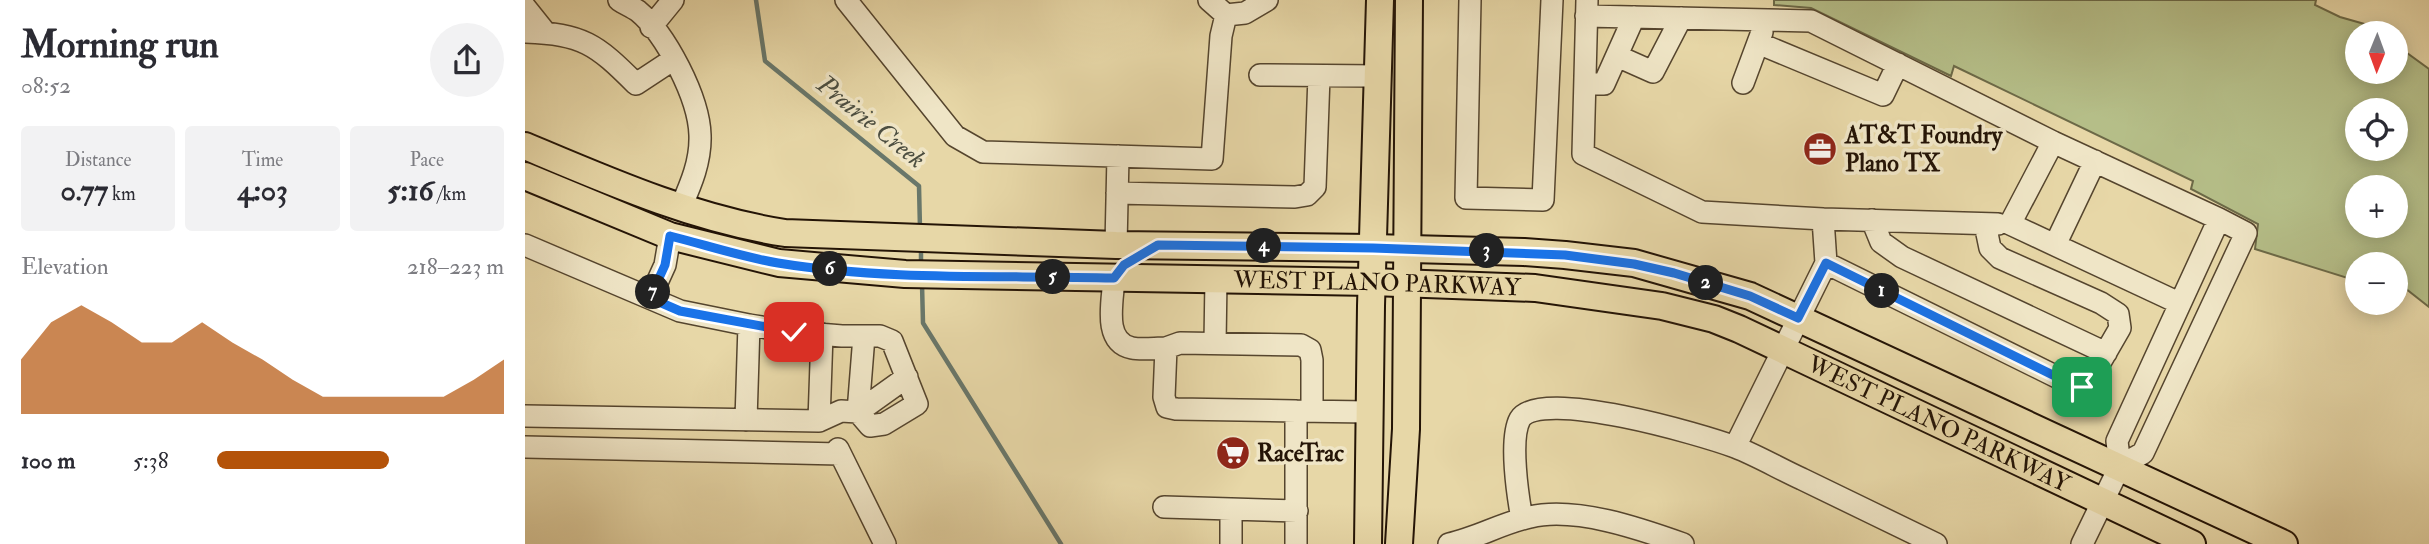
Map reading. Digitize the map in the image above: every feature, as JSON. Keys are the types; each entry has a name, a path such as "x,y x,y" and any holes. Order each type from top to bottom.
{"main road":[{"path":"1368,544 1380,0"},
{"path":"1399,544 1406,429 1409,0"},
{"name":"WEST PLANO PARKWAY","path":"525,146 595,177 681,207 762,230 785,233 902,239 1408,249 1565,255 1634,264 1750,296 2284,544"},
{"name":"WEST PLANO PARKWAY","path":"525,176 670,236 779,263 905,274 1372,282 1535,288 1662,306 1714,318 1778,357 2099,508 2192,544"},
{"path":"670,236 681,207"},
{"path":"1077,277 1102,262 1116,244"},
{"path":"1114,278 1124,265 1158,245"}],"street":[{"path":"619,0 638,11 674,59 689,86 700,134 697,171 681,207"},
{"path":"651,27 673,0"},
{"path":"846,0 955,136 983,152 1212,159 1221,36 1226,15"},
{"path":"1209,0 1226,15 1245,13 1264,1"},
{"path":"1470,0 1466,198 1543,200 1552,0"},
{"path":"525,7 535,32 587,41 613,61 636,85 674,59"},
{"path":"2120,466 2143,453 2246,233 2053,142 1811,21 1767,20 1718,10 1681,18 1634,17 1587,8 1583,154 1702,212 1823,219 2010,224 2179,303"},
{"path":"1585,84 1604,84 1634,17"},
{"path":"1617,56 1653,72 1681,18"},
{"path":"1743,83 1767,20"},
{"path":"1758,43 1883,95 1898,64"},
{"path":"1260,75 1379,76"},
{"path":"1117,193 1295,197 1307,195 1315,187 1319,76"},
{"path":"2010,224 2053,142"},
{"path":"1116,244 1118,156"},
{"path":"2055,245 2095,161"},
{"path":"1735,447 1826,263 1823,219"},
{"path":"2082,544 2120,466 2117,441 2219,219"},
{"path":"1872,220 1881,242 1902,257 2106,353"},
{"path":"1826,263 2082,387 2094,373 2120,328 2118,314 2101,303 2000,258 1990,248 1985,224"},
{"path":"650,298 665,265 670,236"},
{"path":"525,245 680,311 749,325 822,334 880,336 892,341 917,404 884,424 870,426 858,412 865,336"},
{"path":"1114,278 1113,333 1119,343 1132,348 1166,348 1180,343 1215,343 1301,345 1310,350 1313,360 1304,411 1296,544"},
{"path":"1215,343 1216,279"},
{"path":"746,420 749,325"},
{"path":"819,421 822,334"},
{"path":"1166,348 1164,397 1167,407 1369,412"},
{"path":"1523,519 1515,455 1521,418 1530,411 1554,407 1616,414 1735,447 1936,544"},
{"path":"525,416 819,421 841,411 858,412"},
{"path":"525,447 839,452 876,541"},
{"path":"1164,507 1297,511"},
{"path":"1231,509 1231,544"},
{"path":"1449,544 1523,519 1547,514 1579,516 1683,544"}],"green space":[{"path":"1774,0 2316,0 2315,5 2354,21 2345,21 2345,84 2408,84 2408,54 2429,69 2429,307 2408,290 2408,252 2345,252 2345,277 2255,249 2258,224 2191,189 2193,181 1954,66 1951,76 1811,8 1774,5"}],"waterway":[{"name":"Prairie Creek","path":"756,0 765,61 919,186 920,229"},
{"name":"Prairie Creek","path":"921,245 921,264"},
{"name":"Prairie Creek","path":"922,284 923,323 1061,544"}],"place":[{"name":"AT&T Foundry Plano TX","path":"1820,149"},
{"name":"RaceTrac","path":"1233,453"}],"route":[{"path":"794,332 680,311 650,298 665,265 670,236 779,263 945,275 1114,278 1124,265 1158,245 1524,252 1634,264 1674,273 1750,296 1798,318 1826,263 2082,387"}]}
